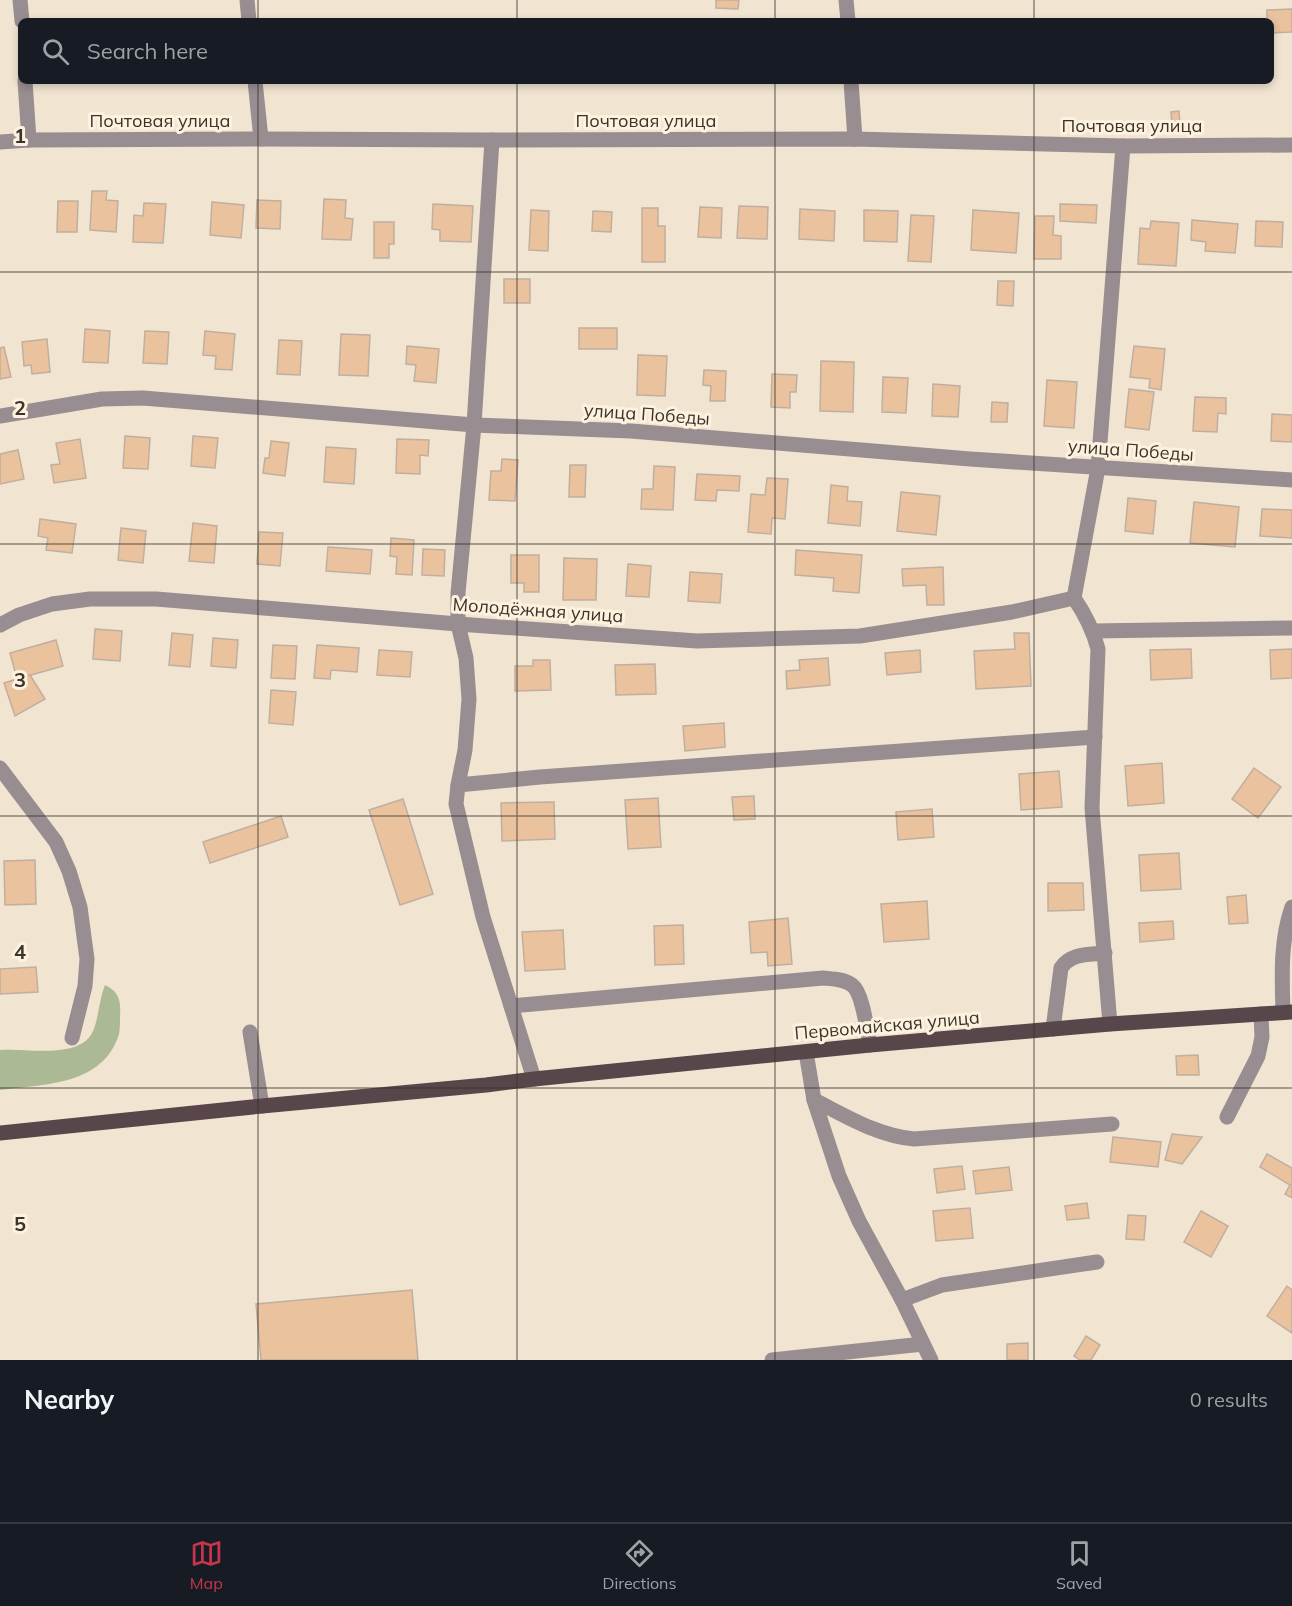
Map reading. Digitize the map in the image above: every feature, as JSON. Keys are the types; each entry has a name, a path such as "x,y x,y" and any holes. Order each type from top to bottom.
{"main road":[{"name":"Первомайская улица","path":"0,1133 870,1045 1110,1024 1287,1012"}],"street":[{"path":"20,0 22,18"},
{"path":"247,0 249,18"},
{"path":"846,0 848,18"},
{"path":"25,84 29,140"},
{"path":"255,84 261,139"},
{"path":"851,84 855,139"},
{"name":"Почтовая улица","path":"0,142 261,139 855,139 1123,146 1292,145"},
{"path":"492,140 474,425 458,593 458,624 466,658 469,699 465,750 456,804 483,917 534,1079"},
{"path":"1110,1024 1092,808 1098,649 1087,617 1074,598 1098,468 1123,146"},
{"name":"улица Победы","path":"0,416 102,399 144,398 474,425 631,431 958,458 1292,480"},
{"name":"Молодёжная улица","path":"0,625 19,615 52,604 90,599 156,600 697,641 860,636 1012,612 1074,598"},
{"path":"1093,632 1292,628"},
{"path":"458,785 552,776 1095,737"},
{"path":"0,768 56,842 69,871 80,907 87,959 85,986 72,1038"},
{"path":"1287,1012 1282,976 1283,946 1292,907"},
{"path":"1053,1029 1061,968 1066,961 1077,956 1105,953"},
{"path":"511,1006 823,978 841,980 853,985 858,994 870,1045"},
{"path":"1227,1116 1258,1056 1262,1037 1261,1014"},
{"path":"250,1032 262,1106"},
{"path":"806,1052 814,1100 839,1176 932,1360"},
{"path":"814,1100 882,1133 914,1139 1112,1124"},
{"path":"902,1300 942,1285 1097,1262"},
{"path":"772,1360 923,1344"}],"green space":[{"path":"105,985 118,997 120,1027 111,1051 100,1064 70,1079 0,1090 0,1050 51,1051 77,1046 87,1040 95,1026"}],"building":[{"path":"716,0 739,0 738,9 716,8"},
{"path":"1292,9 1292,32 1274,33 1274,18 1267,18 1267,10"},
{"path":"1179,111 1180,127 1172,127 1171,112"},
{"path":"92,191 107,191 106,200 118,201 116,232 90,230"},
{"path":"324,199 346,200 345,218 353,219 351,240 322,239"},
{"path":"257,200 281,201 280,229 256,228"},
{"path":"58,201 78,201 77,232 57,232"},
{"path":"212,202 244,205 241,238 210,235"},
{"path":"144,203 166,204 163,243 133,242 134,215 143,216"},
{"path":"433,204 473,206 471,242 440,241 440,230 432,229"},
{"path":"1060,204 1097,205 1096,223 1060,221"},
{"path":"739,206 768,207 767,239 737,238"},
{"path":"700,207 722,208 721,238 698,237"},
{"path":"642,208 658,208 658,226 665,226 665,262 642,262"},
{"path":"800,209 835,211 834,241 799,239"},
{"path":"531,210 549,211 548,251 529,250"},
{"path":"864,210 898,211 897,242 864,241"},
{"path":"973,210 1019,213 1016,253 971,250"},
{"path":"593,211 612,212 611,232 592,231"},
{"path":"911,215 934,216 931,262 908,261"},
{"path":"1035,216 1054,216 1053,235 1061,236 1061,259 1034,259"},
{"path":"1192,220 1238,224 1235,253 1205,251 1206,242 1191,240"},
{"path":"1151,221 1179,223 1176,266 1138,264 1140,228 1150,229"},
{"path":"1256,221 1283,222 1282,247 1255,246"},
{"path":"374,222 394,222 394,244 389,244 389,258 374,258"},
{"path":"504,279 530,279 530,303 504,303"},
{"path":"998,281 1014,281 1013,306 997,305"},
{"path":"579,328 617,328 617,349 579,349"},
{"path":"85,329 110,331 108,363 83,362"},
{"path":"145,331 169,332 167,364 143,363"},
{"path":"205,331 235,334 232,370 215,369 216,356 203,355"},
{"path":"341,334 370,335 368,376 339,375"},
{"path":"47,339 50,372 32,374 31,365 24,366 22,342"},
{"path":"279,340 302,341 300,375 277,374"},
{"path":"407,346 439,349 436,383 414,381 416,365 406,364"},
{"path":"1134,346 1165,349 1161,390 1149,388 1150,379 1130,377"},
{"path":"4,347 11,377 0,379 0,348"},
{"path":"638,355 667,356 665,396 637,395"},
{"path":"821,361 854,362 853,412 820,411"},
{"path":"704,370 726,371 725,401 710,401 711,386 703,385"},
{"path":"772,374 797,375 796,392 790,392 790,408 771,407"},
{"path":"883,377 908,378 906,413 882,412"},
{"path":"1047,380 1077,382 1074,428 1044,426"},
{"path":"933,384 960,386 958,417 932,416"},
{"path":"1129,389 1154,392 1149,430 1125,427"},
{"path":"1195,397 1226,398 1226,414 1218,413 1217,432 1193,431"},
{"path":"992,402 1008,403 1007,422 991,422"},
{"path":"1272,414 1292,415 1292,442 1271,441"},
{"path":"125,436 150,438 148,469 123,468"},
{"path":"193,436 218,438 215,468 191,466"},
{"path":"80,439 86,478 54,483 51,465 60,464 56,443"},
{"path":"397,439 429,440 428,456 420,455 420,474 396,473"},
{"path":"271,441 289,443 285,476 263,473 265,458 269,458"},
{"path":"326,447 356,449 354,484 324,482"},
{"path":"18,450 24,479 0,484 0,454"},
{"path":"502,459 518,460 515,501 489,500 491,471 501,471"},
{"path":"570,465 586,465 585,497 569,497"},
{"path":"654,466 675,467 673,510 641,509 642,489 653,489"},
{"path":"697,474 740,476 739,491 717,490 716,501 695,500"},
{"path":"767,478 788,479 785,519 772,518 771,534 748,532 751,494 765,495"},
{"path":"831,485 848,487 847,501 862,502 860,526 828,523"},
{"path":"901,492 940,496 936,535 897,531"},
{"path":"1128,498 1156,501 1153,534 1125,531"},
{"path":"1194,502 1239,507 1235,547 1190,543"},
{"path":"1262,509 1292,510 1292,538 1260,536"},
{"path":"40,519 76,524 72,553 46,550 48,538 38,536"},
{"path":"193,523 217,526 214,563 189,561"},
{"path":"121,528 146,531 143,563 118,560"},
{"path":"259,532 283,533 280,566 257,564"},
{"path":"391,538 414,540 412,575 396,574 397,557 390,556"},
{"path":"328,547 372,550 370,574 326,571"},
{"path":"423,549 445,550 444,576 422,575"},
{"path":"796,550 862,555 859,593 833,591 834,578 795,575"},
{"path":"511,555 539,555 539,592 524,592 524,583 511,583"},
{"path":"564,558 597,559 596,600 563,600"},
{"path":"628,564 651,566 649,597 626,596"},
{"path":"943,567 944,605 927,605 926,585 903,586 902,569"},
{"path":"690,572 722,574 720,603 688,601"},
{"path":"95,629 122,631 120,661 93,659"},
{"path":"172,633 193,635 190,667 169,665"},
{"path":"1014,633 1029,633 1031,686 976,689 974,651 1015,649"},
{"path":"213,638 238,640 236,668 211,666"},
{"path":"56,640 63,666 17,679 10,653"},
{"path":"273,645 297,646 295,679 271,678"},
{"path":"317,645 359,648 357,672 331,670 330,679 314,678"},
{"path":"1191,649 1192,678 1151,680 1150,650"},
{"path":"1292,649 1292,678 1271,679 1270,650"},
{"path":"379,650 412,652 410,677 377,675"},
{"path":"920,650 921,672 887,675 885,653"},
{"path":"828,658 830,685 787,689 786,671 800,670 799,660"},
{"path":"533,660 550,660 551,690 515,691 515,666 533,666"},
{"path":"655,664 656,694 616,695 615,665"},
{"path":"30,675 45,699 15,716 4,683"},
{"path":"271,690 296,692 293,725 269,723"},
{"path":"724,723 725,747 685,751 683,726"},
{"path":"1162,763 1164,803 1128,806 1125,766"},
{"path":"1254,768 1281,787 1258,818 1232,799"},
{"path":"1059,771 1062,807 1021,810 1019,774"},
{"path":"754,796 755,819 734,820 732,797"},
{"path":"658,798 661,847 628,849 625,800"},
{"path":"403,799 433,894 400,905 369,810"},
{"path":"554,802 555,839 502,841 501,803"},
{"path":"932,809 934,837 898,840 896,812"},
{"path":"281,816 288,837 210,863 203,842"},
{"path":"1179,853 1181,889 1141,891 1139,855"},
{"path":"35,860 36,904 5,905 4,861"},
{"path":"1048,883 1083,883 1084,910 1048,911"},
{"path":"1246,895 1248,923 1229,924 1227,897"},
{"path":"927,901 929,939 884,942 881,904"},
{"path":"788,918 792,964 768,966 767,952 751,953 749,922"},
{"path":"1173,921 1174,939 1140,942 1139,923"},
{"path":"683,925 684,964 655,965 654,926"},
{"path":"563,930 565,969 525,971 522,932"},
{"path":"36,967 38,992 0,994 0,969"},
{"path":"1198,1055 1199,1075 1177,1075 1176,1056"},
{"path":"1172,1134 1202,1137 1182,1164 1165,1160"},
{"path":"1113,1137 1161,1142 1158,1167 1110,1162"},
{"path":"1267,1154 1292,1168 1292,1198 1285,1194 1290,1185 1260,1167"},
{"path":"962,1166 965,1189 937,1193 934,1169"},
{"path":"1009,1167 1012,1190 976,1194 973,1171"},
{"path":"1087,1203 1089,1218 1067,1220 1065,1206"},
{"path":"970,1208 973,1238 936,1241 933,1211"},
{"path":"1201,1211 1228,1226 1211,1257 1184,1242"},
{"path":"1128,1215 1146,1216 1144,1240 1126,1239"},
{"path":"1287,1286 1292,1290 1292,1333 1267,1316"},
{"path":"412,1290 418,1360 261,1360 256,1304"},
{"path":"1086,1336 1100,1345 1091,1360 1080,1360 1074,1356"},
{"path":"1028,1343 1028,1360 1007,1360 1007,1344"}]}
